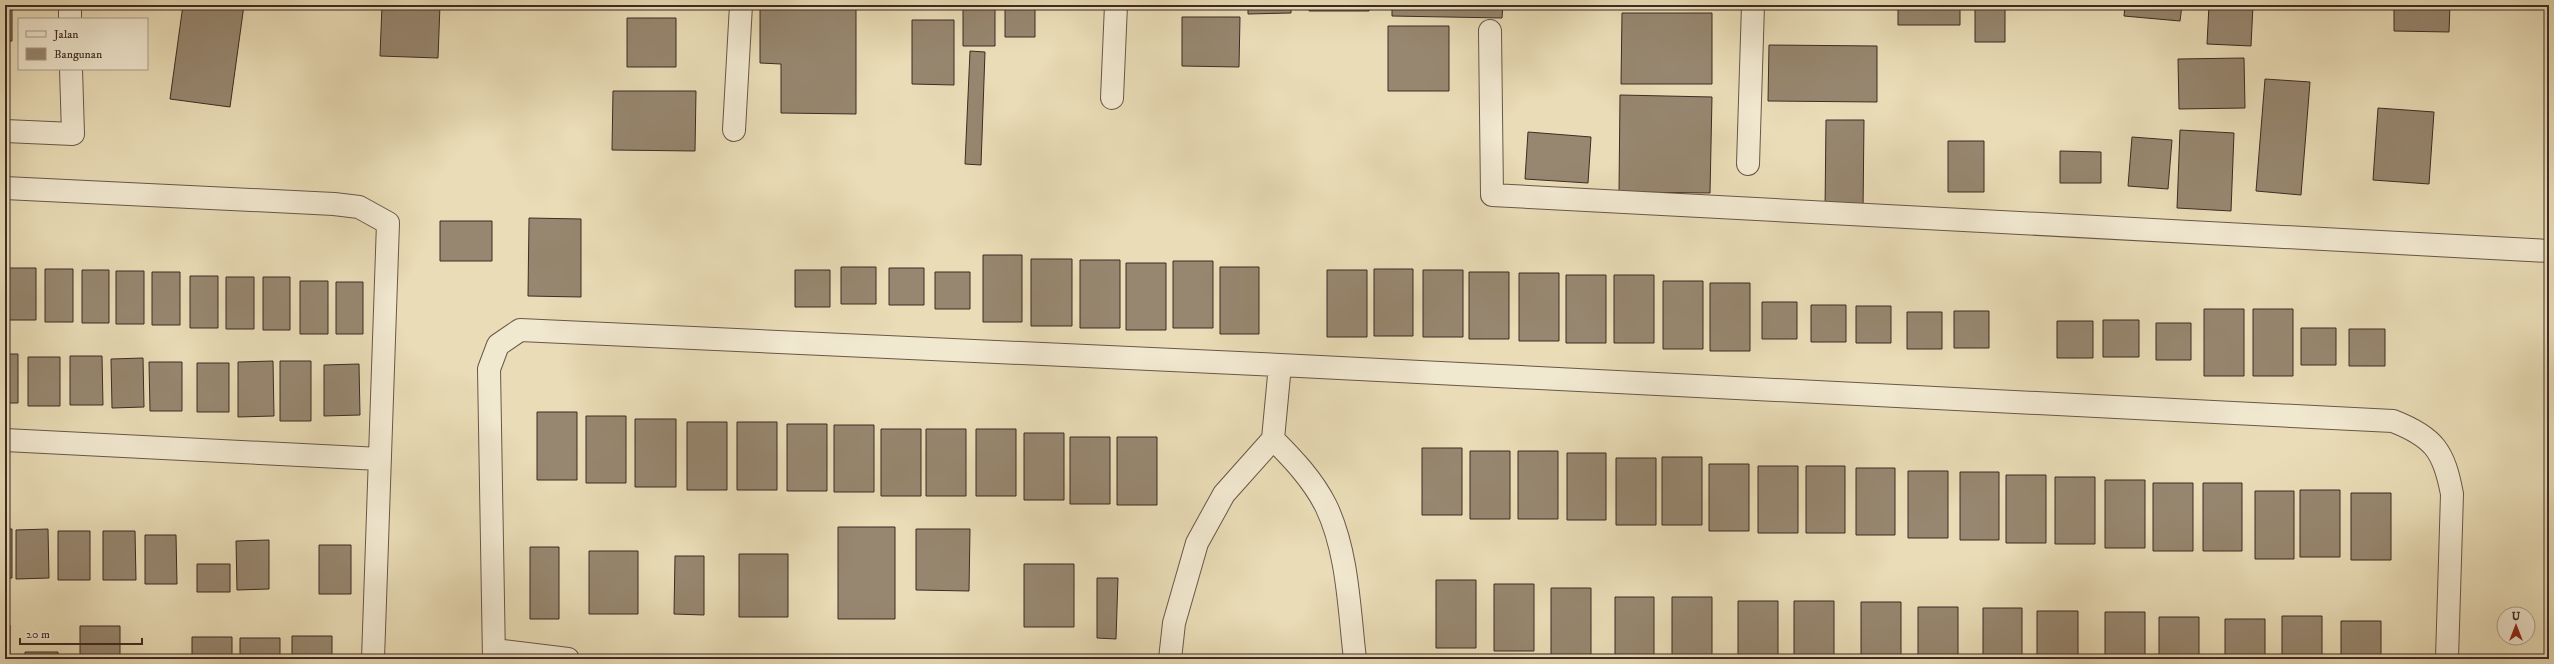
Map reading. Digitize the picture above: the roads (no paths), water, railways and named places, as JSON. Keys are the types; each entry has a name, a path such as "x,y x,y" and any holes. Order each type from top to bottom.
{"street":[{"path":"70,5 70,18"},
{"path":"734,130 741,5"},
{"path":"1112,98 1116,5"},
{"path":"1748,164 1753,5"},
{"path":"1490,31 1492,195 2549,251"},
{"path":"5,131 73,134 71,70"},
{"path":"5,188 334,204 359,207 388,223 372,659"},
{"path":"568,659 494,654 489,369 498,345 520,330 1280,365 2393,421 2415,430 2434,445 2447,467 2452,494 2447,659"},
{"path":"1170,659 1174,624 1197,543 1224,494 1273,439 1280,365"},
{"path":"1273,439 1298,464 1326,506 1341,552 1355,659"},
{"path":"5,440 380,459"}]}
